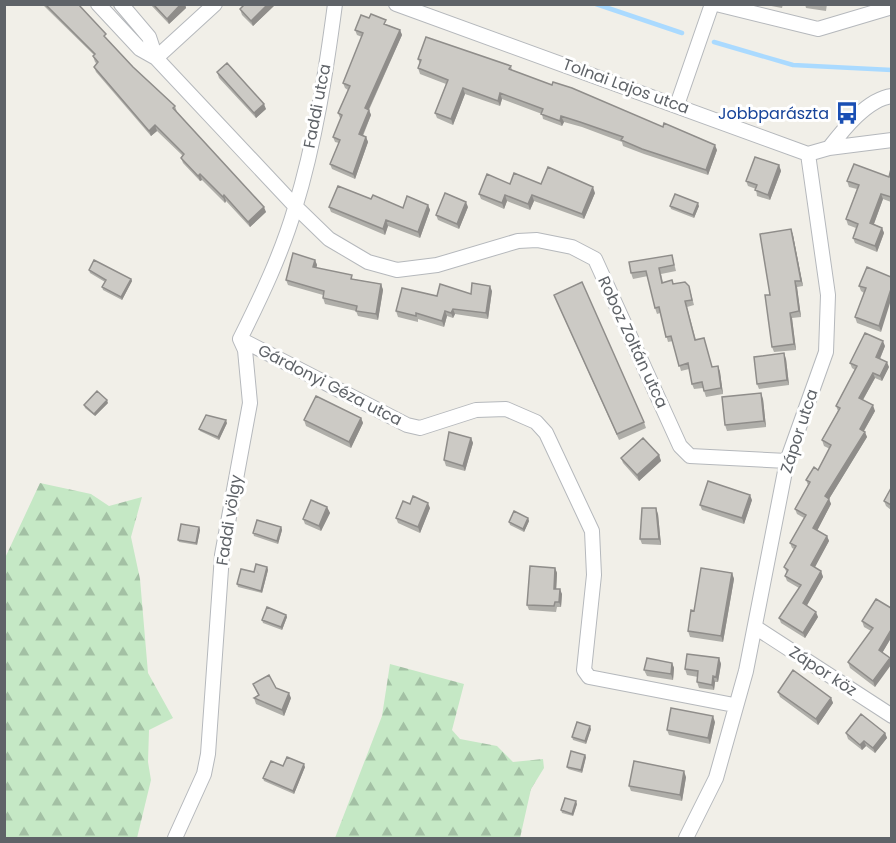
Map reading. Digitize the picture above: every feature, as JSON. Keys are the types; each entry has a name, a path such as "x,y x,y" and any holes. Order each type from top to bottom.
{"street":[{"name":"Roboz Zoltán utca","path":"98,4 140,49 156,58 329,239 368,262 397,270 437,265 518,241 554,241 572,247 595,259 680,446 690,456 787,461"},
{"name":"Roboz Zoltán utca","path":"121,4 149,37 156,58"},
{"path":"156,58 215,4"},
{"name":"Faddi utca","path":"296,207 306,167 335,4"},
{"name":"Tolnai Lajos utca","path":"396,4 808,154"},
{"path":"677,105 714,4 818,29 891,7"},
{"path":"829,148 867,109 879,99 891,96"},
{"path":"808,154 829,148 891,140"},
{"name":"Zápor utca","path":"686,838 716,778 734,705 746,671 787,461 826,352 828,295 808,154"},
{"path":"240,339 265,287 296,207"},
{"name":"Gárdonyi Géza utca","path":"240,339 407,425 420,428 467,413 492,409 506,409 536,422 546,433 563,466 592,531 594,575 584,670 589,677 734,705"},
{"name":"Faddi völgy","path":"175,838 204,774 208,754 222,555 250,403 244,350 240,339"},
{"name":"Zápor köz","path":"755,627 891,716"}],"green space":[{"path":"40,483 91,494 109,506 142,497 131,537 140,579 148,673 173,718 149,730 148,762 151,780 137,838 5,838 5,558"},
{"path":"390,664 464,684 452,730 460,739 497,746 513,762 543,759 544,768 531,789 520,838 335,838 382,716"}],"building":[{"path":"45,4 78,4 133,67 175,106 173,108 264,207 248,222 224,195 223,197 200,174 198,176 181,158 184,154 155,125 149,131 94,67 98,62 93,56 95,54"},
{"path":"153,4 181,4 167,19"},
{"path":"245,4 268,4 251,21 240,9"},
{"path":"371,14 386,20 384,24 400,30 365,108 369,110 359,134 366,137 353,174 330,164 340,140 333,137 342,115 338,113 350,86 343,83 363,33 355,30 361,15 369,18"},
{"path":"426,37 511,66 509,69 552,85 553,82 572,88 663,127 664,123 715,145 706,170 642,149 621,140 623,137 580,122 561,116 560,121 541,114 543,109 500,93 498,101 463,88 451,119 435,113 448,80 418,68 421,60 418,59"},
{"path":"227,63 264,104 254,113 217,72"},
{"path":"755,157 779,165 768,195 755,190 757,185 746,181"},
{"path":"854,164 889,177 891,169 891,197 881,194 870,223 882,228 875,246 853,238 858,224 846,219 859,185 847,181"},
{"path":"548,167 593,187 582,214 532,195 528,204 505,195 502,203 479,194 487,174 510,184 514,173 541,184"},
{"path":"338,186 371,199 373,195 403,208 407,196 428,205 418,232 386,220 383,229 329,207"},
{"path":"445,193 466,202 457,224 436,215"},
{"path":"675,194 698,203 693,215 670,206"},
{"path":"791,229 801,281 795,281 799,311 790,313 794,344 772,347 765,295 770,295 760,234"},
{"path":"293,253 315,260 313,267 352,275 351,279 381,284 376,314 356,311 357,306 323,298 324,291 286,280"},
{"path":"672,255 674,265 659,268 662,283 672,280 673,284 685,282 689,286 692,300 685,301 695,340 704,338 712,367 718,366 721,388 704,391 702,382 692,384 688,363 679,366 671,336 666,337 659,307 655,308 646,271 631,273 629,262"},
{"path":"94,260 131,279 121,297 102,287 106,280 89,270"},
{"path":"867,267 891,277 891,289 879,326 855,317 866,288 859,286"},
{"path":"582,282 644,422 617,434 554,295"},
{"path":"472,283 490,286 486,313 453,309 451,313 445,311 442,321 416,313 416,316 396,311 402,288 437,296 440,284 471,294"},
{"path":"865,333 883,341 876,357 887,362 880,376 873,373 859,398 873,405 860,429 865,432 825,496 829,499 813,528 827,536 811,565 821,571 803,603 816,612 803,633 779,618 801,585 785,576 788,570 784,567 796,546 790,543 806,515 795,509 810,482 806,480 814,467 818,470 831,445 822,440 840,408 836,406 857,366 850,363"},
{"path":"784,353 787,380 757,384 754,357"},
{"path":"97,391 107,400 94,414 84,405"},
{"path":"761,393 764,421 725,425 722,397"},
{"path":"316,396 361,418 349,442 304,420"},
{"path":"206,415 226,420 218,437 199,429"},
{"path":"449,432 471,438 463,466 444,460"},
{"path":"643,438 659,455 637,475 621,458"},
{"path":"708,481 750,495 742,518 700,505"},
{"path":"891,488 891,505 884,501"},
{"path":"413,496 428,503 418,527 396,518 403,501 410,504"},
{"path":"311,500 327,507 319,526 303,519"},
{"path":"642,508 656,508 659,539 640,539"},
{"path":"514,511 528,518 523,529 509,522"},
{"path":"257,520 281,527 277,541 253,533"},
{"path":"181,524 199,527 196,543 178,540"},
{"path":"256,564 267,567 261,591 237,584 241,569 254,572"},
{"path":"530,566 555,568 554,589 560,589 559,602 555,602 554,606 527,605"},
{"path":"701,568 732,573 721,636 688,631 691,610 694,611"},
{"path":"876,599 891,608 891,630 879,650 890,658 873,681 848,662 873,628 862,621"},
{"path":"267,607 286,615 281,627 262,620"},
{"path":"687,654 719,658 716,677 713,676 712,685 697,682 698,671 685,669"},
{"path":"647,658 672,663 671,674 644,670"},
{"path":"793,670 831,698 816,719 778,692"},
{"path":"269,675 276,688 289,693 282,710 254,698 259,695 253,684"},
{"path":"671,708 713,716 708,738 667,730"},
{"path":"861,714 885,733 873,748 864,741 860,745 846,733"},
{"path":"577,722 590,726 585,741 572,737"},
{"path":"571,751 585,755 581,770 567,767"},
{"path":"287,757 304,764 293,791 263,778 271,761 283,766"},
{"path":"634,761 684,771 680,795 629,786"},
{"path":"565,798 576,801 572,814 561,810"}],"waterway":[{"path":"596,4 682,33"},
{"path":"714,42 793,65 892,70"}],"place":[{"name":"Jobbparászta","path":"847,113"}]}
